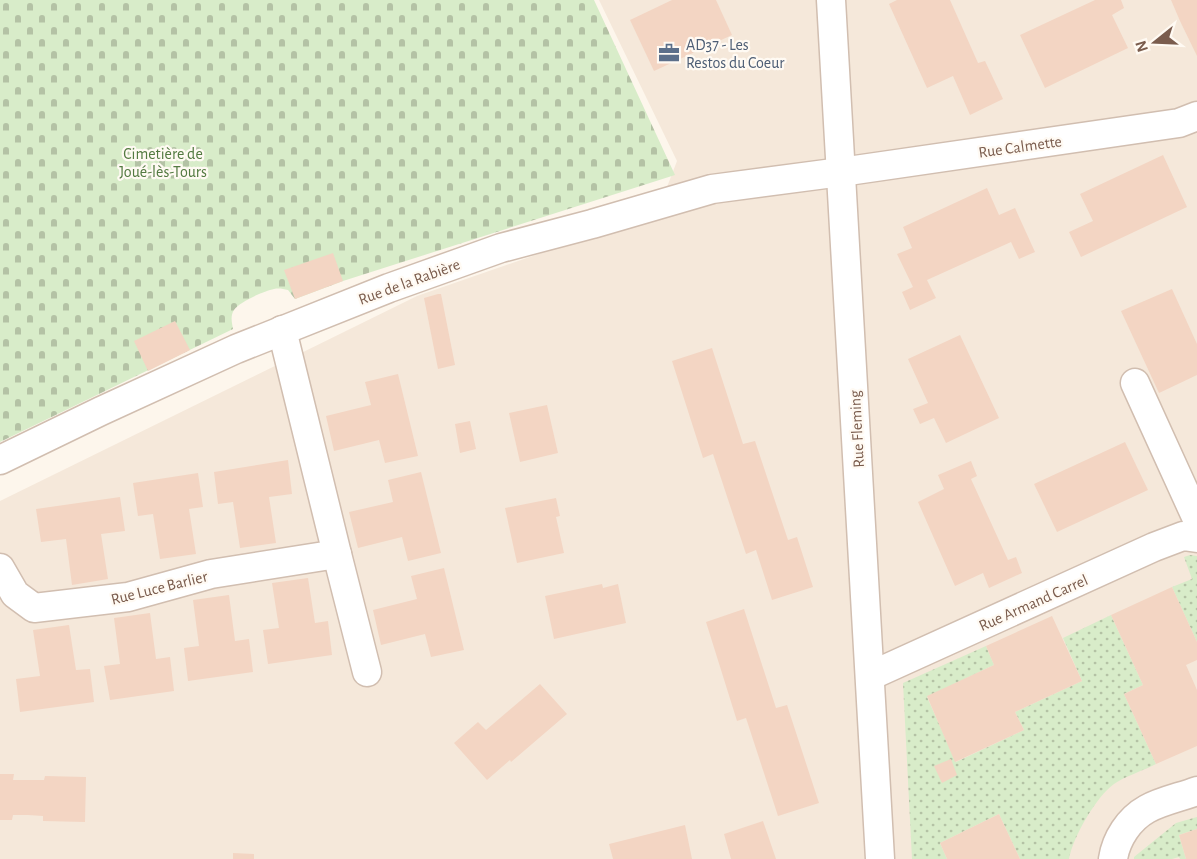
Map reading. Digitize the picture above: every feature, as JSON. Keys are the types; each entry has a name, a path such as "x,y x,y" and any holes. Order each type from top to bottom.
{"street":[{"name":"Rue Fleming","path":"831,0 880,859"},
{"name":"Rue Calmette","path":"841,172 1179,123 1197,116"},
{"name":"Rue de la Rabière","path":"0,460 121,401 236,349 389,288 501,248 712,189 841,172"},
{"path":"282,330 367,672"},
{"path":"1135,383 1197,519"},
{"name":"Rue Armand Carrel","path":"870,676 1154,547 1183,536 1197,538"},
{"name":"Rue Luce Barlier","path":"0,568 15,594 34,608 128,597 211,574 337,554"},
{"path":"1113,859 1125,827 1146,809 1197,791"}],"shaded area":[{"path":"599,0 1197,0 1197,859 0,859 0,501 417,296 657,213 677,161"}],"green space":[{"name":"Cimetière de Joué-lès-Tours","path":"0,0 594,0 675,175 343,281 295,299 288,290 276,289 264,292 246,300 234,310 233,329 0,442"},
{"path":"1197,556 1197,642 1172,587 1192,579 1184,557"},
{"path":"1111,615 1143,685 1124,694 1156,764 1123,779 1107,790 1086,818 1069,859 1020,859 999,814 940,843 947,859 912,859 903,683 986,646 994,665 927,697 956,762 1024,730 1015,712 1082,681 1063,638"},
{"path":"1197,817 1197,829 1179,835 1186,859 1179,857 1134,859 1176,823"}],"building":[{"name":"AD37 - Les Restos du Coeur","path":"672,0 716,0 732,35 654,71 630,20"},
{"path":"897,0 950,0 978,63 985,61 1003,99 970,115 953,76 927,88 889,4"},
{"path":"1095,0 1121,0 1124,8 1112,15 1128,48 1045,88 1020,35"},
{"path":"1171,0 1197,0 1197,56 1180,21"},
{"path":"1163,155 1187,207 1081,257 1069,232 1093,221 1080,194"},
{"path":"987,188 999,215 1015,208 1035,252 1019,259 1011,242 927,280 936,298 910,310 902,292 913,287 897,254 912,248 903,227"},
{"path":"333,253 343,281 295,299 284,270"},
{"path":"1172,289 1197,344 1197,375 1159,393 1121,311"},
{"path":"441,294 455,365 438,369 424,298"},
{"path":"175,321 190,350 148,371 134,341"},
{"path":"960,335 999,418 946,443 934,418 920,424 913,409 928,403 908,359"},
{"path":"712,348 743,444 755,441 788,540 797,537 813,587 772,600 756,550 746,554 713,454 703,458 672,361"},
{"path":"398,374 418,456 385,463 379,440 334,451 326,416 371,405 365,382"},
{"path":"547,405 558,453 520,462 509,413"},
{"path":"470,421 476,449 460,453 455,424"},
{"path":"1125,442 1148,490 1057,532 1034,484"},
{"path":"288,460 292,494 269,497 276,543 240,548 233,502 218,504 214,472"},
{"path":"971,461 977,476 971,479 1008,560 1016,557 1022,573 989,588 983,573 955,586 918,502 944,489 938,475"},
{"path":"421,472 441,553 408,561 402,537 358,548 349,512 393,502 388,480"},
{"path":"198,473 203,507 189,509 196,554 160,559 153,514 138,516 133,483"},
{"path":"120,497 125,531 101,534 108,579 72,585 66,539 41,542 36,509"},
{"path":"556,498 560,516 556,517 564,553 517,563 505,508"},
{"path":"444,568 464,650 431,657 425,634 381,645 373,610 417,599 411,576"},
{"path":"308,578 315,623 328,621 332,655 268,664 263,630 279,628 272,583"},
{"path":"602,584 603,588 618,584 626,623 554,639 545,596"},
{"path":"1172,587 1197,642 1197,660 1186,665 1197,690 1197,746 1156,764 1124,694 1143,685 1111,615"},
{"path":"229,595 235,641 249,639 253,672 188,681 184,648 199,646 193,600"},
{"path":"744,609 776,708 787,705 819,803 778,816 746,718 737,721 706,622"},
{"path":"150,613 156,659 170,657 174,691 110,700 104,666 120,664 114,618"},
{"path":"1052,616 1082,681 1015,712 1024,730 955,762 927,696 994,665 986,646"},
{"path":"69,625 76,670 90,669 94,702 20,712 16,679 40,676 33,630"},
{"path":"540,684 567,714 487,780 454,743 478,722 486,730"},
{"path":"951,759 957,775 942,783 934,766"},
{"path":"0,774 14,774 13,780 44,780 45,776 86,777 85,822 43,821 43,816 28,815 13,815 12,820 0,820"},
{"path":"999,814 1020,859 947,859 940,843"},
{"path":"763,821 776,859 731,859 724,834"},
{"path":"685,825 692,859 613,859 609,844"},
{"path":"1197,829 1197,859 1186,859 1179,835"},
{"path":"233,853 254,854 254,859 233,859"}],"place":[{"name":"AD37 - Les Restos du Coeur","path":"669,53"}]}
